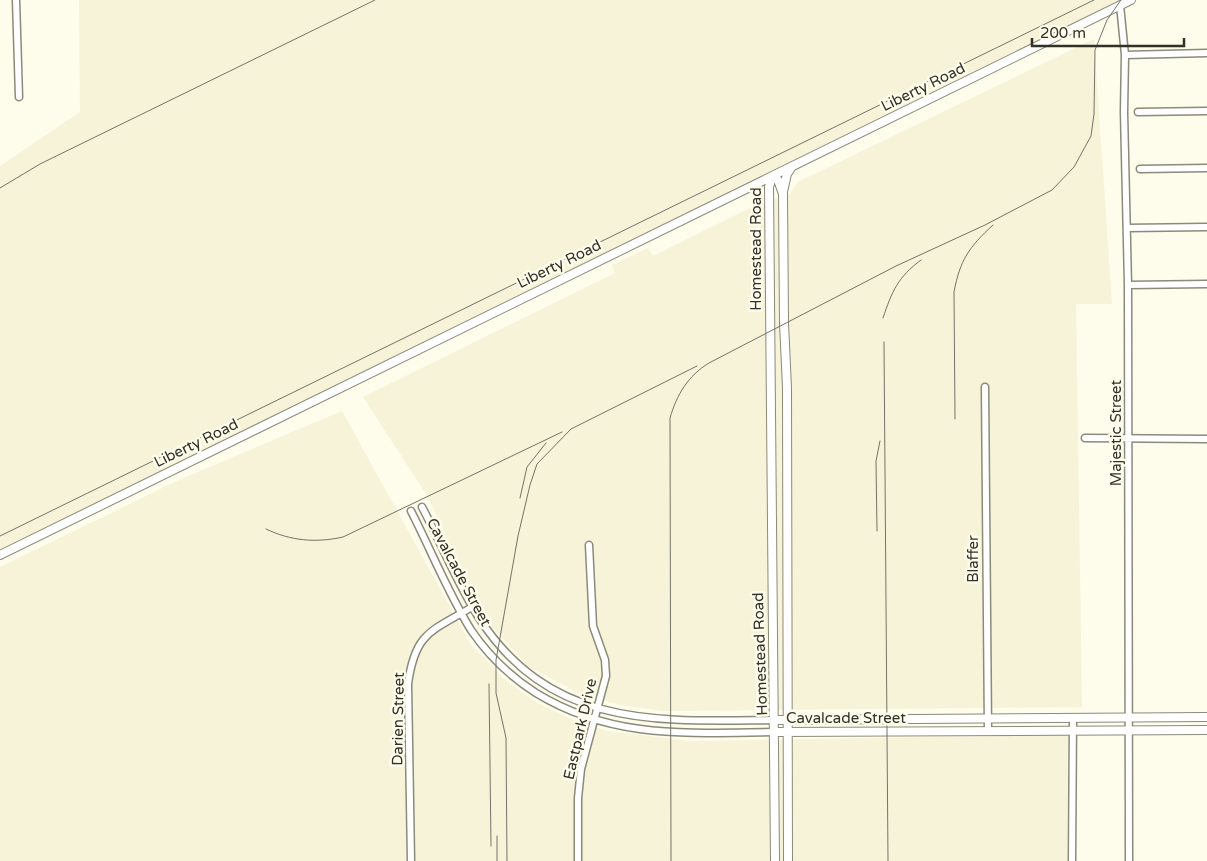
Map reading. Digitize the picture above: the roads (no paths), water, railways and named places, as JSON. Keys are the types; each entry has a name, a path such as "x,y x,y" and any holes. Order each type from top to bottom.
{"main road":[{"name":"Liberty Road","path":"0,555 1131,0"},
{"path":"783,194 787,174 793,166"},
{"name":"Homestead Road","path":"775,861 776,720 772,627 770,465 770,198 772,177 778,180 783,194 788,466 788,861"},
{"path":"741,191 758,188 770,198"},
{"path":"770,257 784,257"},
{"path":"770,388 787,388"},
{"path":"770,465 788,466"},
{"path":"771,569 787,568"},
{"path":"772,627 787,627"},
{"name":"Cavalcade Street","path":"776,720 987,717 1207,717"},
{"name":"Cavalcade Street","path":"776,732 1207,730"},
{"path":"775,823 788,822"}],"street":[{"path":"16,0 19,97"},
{"name":"Majestic Street","path":"1120,5 1125,55 1128,285 1129,861"},
{"path":"1125,55 1207,53"},
{"path":"1138,112 1207,111"},
{"path":"1140,169 1207,168"},
{"path":"1127,228 1207,227"},
{"path":"1128,285 1207,284"},
{"name":"Blaffer","path":"984,387 988,731"},
{"path":"1085,438 1207,439"},
{"name":"Cavalcade Street","path":"422,507 472,607 487,630 510,656 548,686 598,709 647,719 776,720"},
{"name":"Cavalcade Street","path":"411,511 472,630 496,660 517,680 541,696 561,708 595,721 644,731 689,733 776,732"},
{"path":"421,530 431,525"},
{"name":"Eastpark Drive","path":"578,861 578,798 581,769 606,676 605,660 593,626 590,545"},
{"name":"Darien Street","path":"411,861 408,684 411,666 420,643 426,635 472,607"},
{"path":"541,696 548,686"},
{"path":"1072,861 1073,718"},
{"path":"688,720 689,733"}],"railway":[{"path":"0,188 40,164 375,0"},
{"path":"0,536 1094,0"},
{"path":"671,861 670,418 680,393 689,380 709,363 896,266 985,225 1052,190 1074,167 1091,136 1094,114 1095,50 1107,20 1121,0"},
{"path":"955,419 954,292 956,281 959,271 972,247 993,225"},
{"path":"883,318 897,285 907,272 921,260"},
{"path":"884,342 888,861"},
{"path":"507,861 506,738 496,693 496,660 518,536 537,464 571,429 697,366"},
{"path":"266,529 304,540 343,537 562,432"},
{"path":"877,531 876,461 880,441"},
{"path":"520,498 527,467 546,443"},
{"path":"489,684 491,846"},
{"path":"497,836 497,861"}]}
